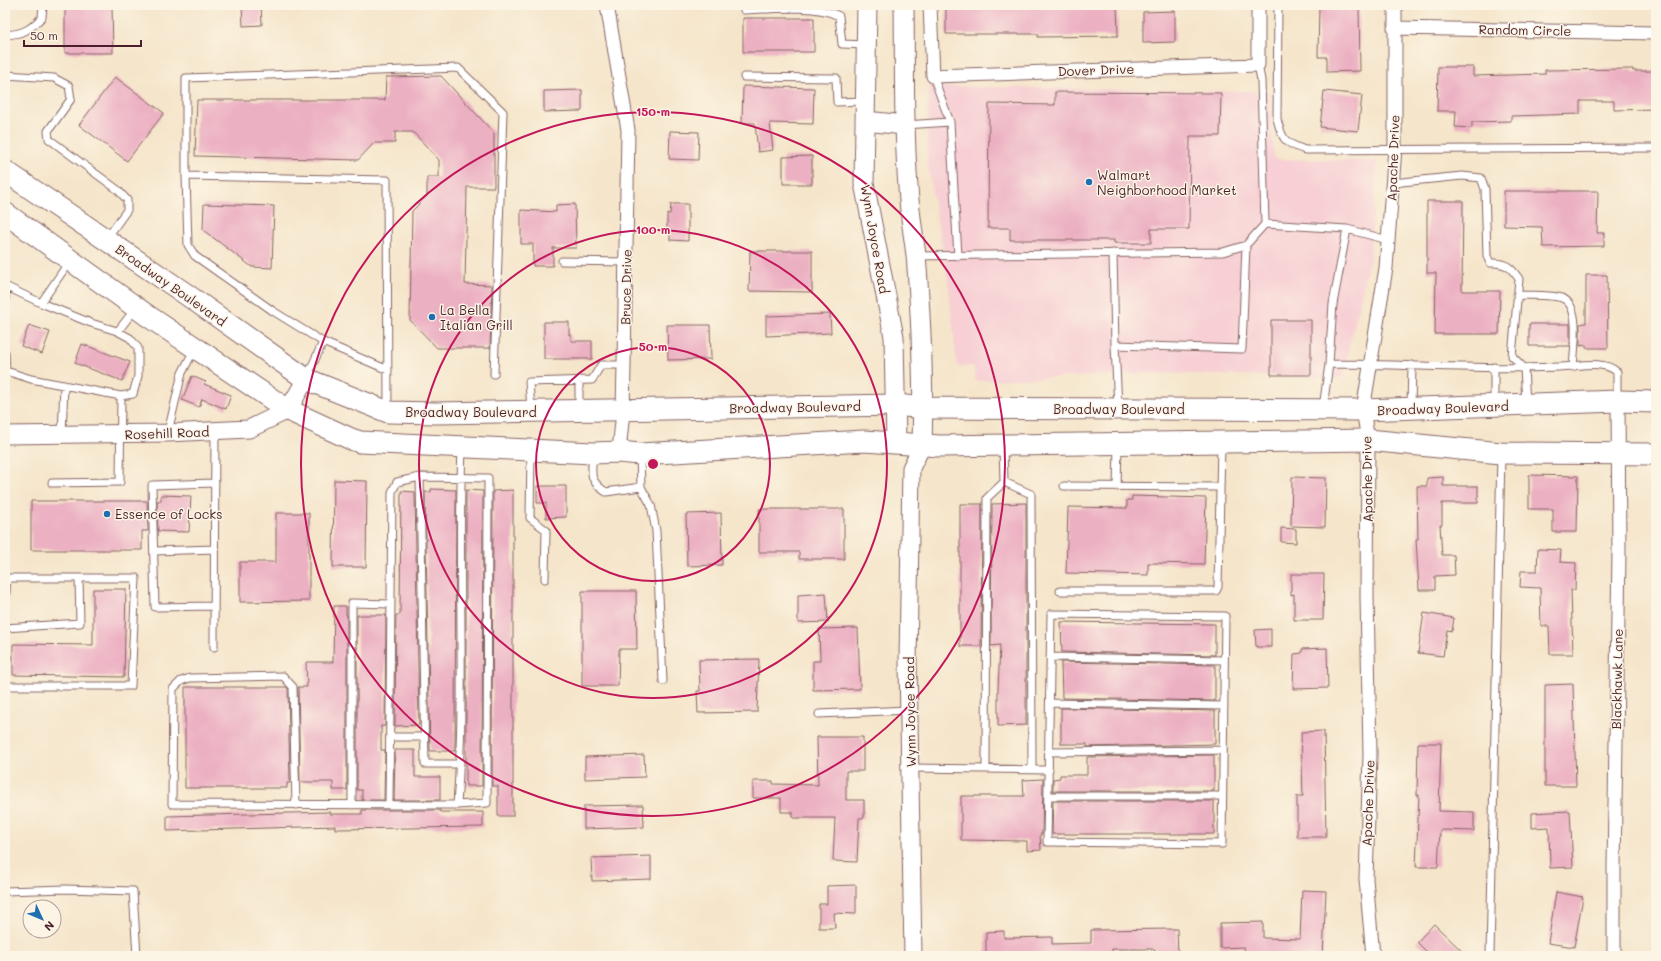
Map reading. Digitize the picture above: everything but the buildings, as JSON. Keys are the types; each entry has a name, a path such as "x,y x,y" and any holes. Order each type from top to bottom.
{"main road":[{"name":"Wynn Joyce Road","path":"867,5 864,183 894,337 896,443"},
{"name":"Wynn Joyce Road","path":"904,5 905,125 908,187 916,256 924,408 922,446"},
{"path":"865,121 905,125"},
{"name":"Broadway Boulevard","path":"5,171 183,292 306,379 388,412 623,411 896,406 924,408 1363,410 1618,401 1656,402"},
{"path":"5,213 136,307 288,410 360,442 640,454 864,441 922,446 1368,440 1502,453 1656,454"},
{"path":"1118,409 1118,443"}],"street":[{"name":"Bruce Drive","path":"607,5 628,130 627,262 623,411 619,452"},
{"path":"930,5 933,76"},
{"path":"1258,5 1258,65"},
{"name":"Apache Drive","path":"1373,956 1366,879 1370,755 1367,595 1368,440 1363,410 1386,268 1395,148 1395,5"},
{"name":"Random Circle","path":"1394,28 1656,33"},
{"name":"Dover Drive","path":"933,76 1258,65"},
{"path":"288,410 306,379"},
{"name":"Blackhawk Lane","path":"1614,956 1619,553 1618,401"},
{"name":"Rosehill Road","path":"5,436 120,435 249,429 288,410"},
{"path":"896,443 911,468"},
{"name":"Wynn Joyce Road","path":"913,956 908,662 911,468 922,446"}],"lane":[{"path":"5,35 17,34 32,29 42,17 43,5"},
{"path":"1278,5 1276,118 1281,134 1290,145 1304,150 1395,148 1656,148"},
{"path":"744,10 780,8 828,11 839,16 842,44 867,45"},
{"path":"916,256 1223,252 1246,245 1265,224 1261,80 1258,65"},
{"path":"388,370 323,342 273,311 195,256 188,245 186,78 458,68 503,112 494,374"},
{"path":"5,75 54,78 69,86 70,99 48,131 49,139 118,190 126,200 127,210 106,240"},
{"path":"933,76 950,122 958,256"},
{"path":"744,77 836,78 837,102 865,102"},
{"path":"905,125 950,122"},
{"path":"186,176 387,180 388,412"},
{"path":"1392,183 1462,176 1481,178 1485,189 1487,256 1490,263 1500,262 1513,269 1519,279 1512,356 1524,368 1526,404"},
{"path":"1265,224 1347,229 1388,240"},
{"path":"1323,410 1329,364 1333,304 1347,229"},
{"path":"1115,345 1242,348 1246,245"},
{"path":"1113,253 1118,409"},
{"path":"41,303 70,260"},
{"path":"562,261 627,262"},
{"path":"5,305 6,286 41,303 118,331 130,338 138,348 138,376 133,394 121,396 31,379 6,371 5,352"},
{"path":"1517,295 1557,297 1565,299 1570,305 1575,317 1573,367"},
{"path":"118,331 136,307"},
{"path":"306,379 323,342"},
{"path":"167,433 182,373 195,348"},
{"path":"1329,364 1494,368 1573,367 1586,365 1612,367 1617,372 1618,401"},
{"path":"531,412 529,382 592,380 601,365 624,365"},
{"path":"1411,409 1412,365"},
{"path":"1494,368 1494,406"},
{"path":"579,380 579,411"},
{"path":"62,435 64,385"},
{"path":"52,483 120,482 121,396"},
{"path":"214,647 215,431"},
{"path":"1060,591 1216,591 1218,587 1221,442"},
{"path":"1117,487 1118,443"},
{"path":"986,768 987,498 1004,482 1002,445"},
{"path":"457,805 460,764 459,538 462,447"},
{"path":"531,450 530,518 546,530 545,579"},
{"path":"593,453 591,475 596,486 606,492 641,487"},
{"path":"1490,956 1502,453"},
{"path":"640,454 641,487 651,505 656,530 663,680"},
{"path":"420,477 425,764 460,764"},
{"path":"296,805 293,687 283,676 190,678 181,681 174,689 172,804 296,805 389,805 457,805 487,803 488,478 420,477 397,482 392,492 389,805"},
{"path":"1004,482 1032,494 1032,769"},
{"path":"214,483 152,485 155,607 214,606"},
{"path":"1064,486 1220,487"},
{"path":"154,551 214,549"},
{"path":"5,608 6,578 136,578 131,686 5,686"},
{"path":"5,628 80,623 79,578"},
{"path":"352,805 352,603 391,604"},
{"path":"1051,614 1225,616 1222,844 1047,842 1050,657 1051,614"},
{"path":"1050,657 1224,660"},
{"path":"1050,703 1224,706"},
{"path":"819,714 910,710"},
{"path":"390,737 424,737"},
{"path":"1049,752 1223,750"},
{"path":"911,768 1049,770"},
{"path":"1048,796 1222,796"},
{"path":"5,890 65,889 133,891 137,956"}],"shaded area":[{"path":"929,86 1270,92 1274,159 1377,161 1370,257 1342,378 1155,373 975,381 974,366 957,367 949,288 927,162"}],"place":[{"name":"Walmart Neighborhood Market","path":"1089,182"},
{"name":"La Bella Italian Grill","path":"432,317"},
{"name":"Essence of Locks","path":"107,514"}]}
